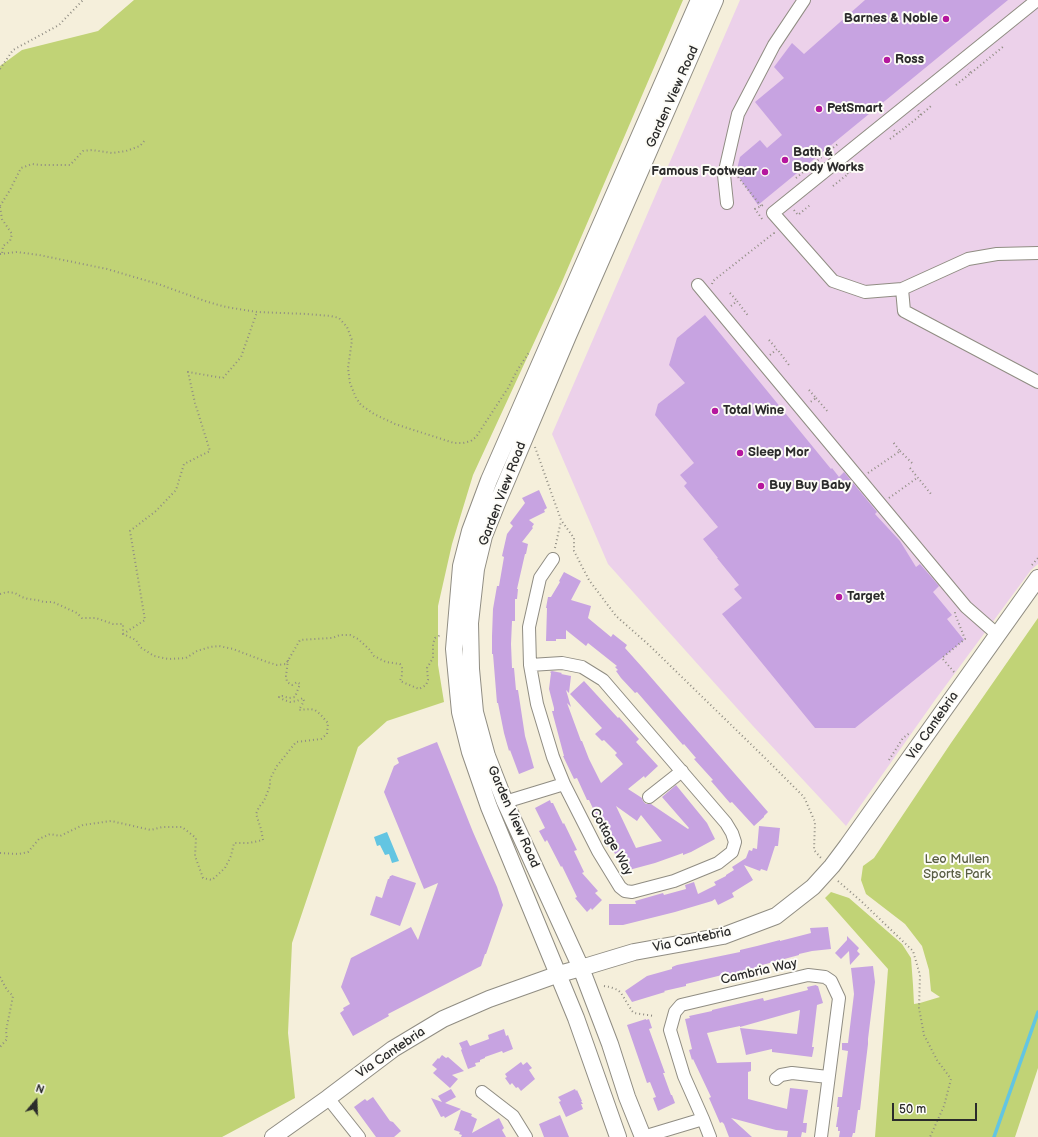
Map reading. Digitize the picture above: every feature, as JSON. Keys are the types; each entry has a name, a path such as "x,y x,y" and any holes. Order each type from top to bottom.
{"main road":[{"name":"Garden View Road","path":"618,1137 583,1036 559,974 489,807 470,752 460,712 454,650 461,566 470,531 489,480 699,0"},
{"name":"Garden View Road","path":"643,1137 581,968 505,802 487,756 475,712 471,669 470,623 476,569 484,536 523,441 715,0"},
{"name":"Via Cantebria","path":"273,1137 393,1049 442,1019 489,999 559,974 634,952 723,936 776,916 813,887 832,866 1038,578"}],"street":[{"path":"727,203 724,175 738,114 774,45 804,0"},
{"path":"1037,0 773,213 833,281 865,292 902,289 968,259 997,254 1038,253"},
{"path":"698,286 966,607 998,635"},
{"path":"902,289 904,311 1038,382"},
{"name":"Cottage Way","path":"530,665 562,663 582,667 603,680 726,823 735,842 732,852 718,863 674,881 632,892 625,891 620,888 598,851 564,784 553,757 537,704 530,665 529,627 540,578 553,559"},
{"path":"650,797 682,771"},
{"path":"505,802 564,784"},
{"name":"Cambria Way","path":"710,1137 704,1119 684,1076 670,1030 675,1012 682,1004 808,974 825,977 832,981 838,998 821,1137"},
{"path":"776,1079 782,1075 792,1073 828,1077"},
{"path":"482,1092 513,1116 526,1137"},
{"path":"328,1098 359,1137"},
{"path":"643,1137 704,1119"}],"path":[{"path":"0,69 13,50 59,25 83,0"},
{"path":"971,73 1004,46"},
{"path":"921,115 931,106"},
{"path":"890,139 897,134"},
{"path":"146,139 140,146 126,151 112,153 92,150 83,151 70,165 32,164 21,168 0,206 2,219 12,234 10,241 3,246 1,254 16,252 39,255 107,269 158,284 217,305 257,312 307,314 339,318 347,327 352,340 348,368 349,376 356,398 361,405 374,414 395,424 454,443 471,441 476,437 528,354 533,351 541,363"},
{"path":"795,179 843,140"},
{"path":"833,186 848,174"},
{"path":"738,176 761,206"},
{"path":"764,220 755,209 769,201"},
{"path":"706,295 713,281 774,233 769,226"},
{"path":"730,293 737,301"},
{"path":"123,634 145,620 130,531 156,511 176,490 184,464 210,451 195,403 188,372 223,378 241,357 257,312"},
{"path":"769,340 777,350"},
{"path":"816,398 829,413"},
{"path":"523,441 534,446 561,520 574,538 574,551 589,580 616,616 649,645 804,797 815,822 814,850 822,860"},
{"path":"893,442 914,465"},
{"path":"860,480 900,451"},
{"path":"910,468 931,494"},
{"path":"880,505 917,478"},
{"path":"553,559 561,520"},
{"path":"0,594 7,592 15,593 28,599 53,602 77,612 82,618 96,618 113,624 122,624 123,634"},
{"path":"955,610 955,614 965,639 942,658 955,673"},
{"path":"123,634 136,640 140,647 154,656 168,659 186,658 197,651 219,646 233,648 277,665 286,664 300,640 350,635 358,639 369,648 374,656 386,662 400,664 402,668 400,681 419,690 426,685 428,680 427,668 433,658 433,644 435,638 439,636 455,638"},
{"path":"0,853 19,854 28,852 38,839 50,834 60,836 82,825 111,821 151,830 162,827 182,827 196,838 195,856 203,878 212,880 225,868 231,856 234,843 249,843 263,840 256,814 264,801 270,786 270,779 277,766 296,742 321,739 327,734 328,723 320,714 315,710 299,710 304,701 303,698 290,702 279,697 295,697 300,684 297,682 292,685 287,682 286,676 288,660"},
{"path":"838,881 913,951 920,975 919,1008 924,1035 937,1060 951,1078 944,1106 930,1137"},
{"path":"0,978 12,996 6,1030 7,1040 0,1047"},
{"path":"604,986 618,990 634,1013 654,1016"}],"shaded area":[{"path":"740,0 1038,0 1038,564 1031,570 935,700 846,826 753,726 608,564 552,434"}],"green space":[{"path":"134,0 683,0 561,284 473,475 452,544 438,606 438,665 444,702 387,721 358,747 292,943 288,1033 295,1098 222,1137 0,1137 0,66 22,50 98,31"},
{"name":"Leo Mullen Sports Park","path":"1038,618 1038,1068 1015,1137 875,1137 888,969 825,898 831,892 849,898 902,944 911,958 914,1004 940,997 931,991 929,970 922,946 905,924 866,894 861,880 863,866 874,858 951,743"}],"water":[{"path":"387,832 399,861 392,863 389,854 385,855 380,845 377,846 374,837"}],"building":[{"path":"865,0 1008,0 758,205 736,173 740,157 760,140 767,148 782,135 755,102 784,78 774,67 792,43 804,54"},
{"name":"Target","path":"705,315 831,469 832,468 839,477 844,472 877,512 875,514 900,541 916,567 920,564 939,586 933,592 952,615 947,619 964,640 855,728 815,728 722,614 742,598 734,589 739,585 703,539 718,527 684,486 687,483 680,475 694,463 655,415 658,404 685,383 669,365 677,338"},
{"path":"539,490 547,508 544,510 545,512 529,520 534,524 532,527 533,528 522,542 528,544 517,589 517,599 515,599 515,621 512,621 512,668 514,668 516,690 518,690 525,736 534,768 519,774 510,750 509,751 497,703 492,654 493,609 497,586 499,586 504,557 502,556 507,534 513,526 510,523 525,503 522,498"},
{"path":"564,572 581,581 571,600 591,606 588,618 611,637 613,634 627,645 625,648 768,812 754,826 732,802 730,803 711,781 713,780 694,759 696,758 684,744 683,745 637,692 635,693 621,678 616,671 618,670 615,667 617,666 588,643 586,646 566,630 566,639 546,641 546,608 548,597 551,597"},
{"path":"552,671 571,676 569,693 566,690 571,707 567,703 581,741 601,783 623,764 615,755 617,753 604,740 602,741 595,734 602,728 570,694 584,681 639,739 636,742 658,766 645,778 644,776 628,789 642,798 646,804 651,804 688,829 689,828 662,797 676,785 707,823 715,839 683,855 683,853 629,870 622,851 615,854 611,845 607,847 604,837 595,820 598,819 589,800 587,800 577,778 574,779 563,756 552,711 554,711 554,708 549,689 550,672","holes":["616,806 637,821 641,815 662,841 636,848"]},
{"path":"437,742 503,905 481,966 388,1014 389,1016 353,1036 340,1013 344,1010 343,1008 350,1004 341,987 351,958 411,927 418,940 438,883 424,889 384,792 394,766 399,763 397,758"},
{"path":"550,800 551,803 553,803 563,824 564,823 577,850 574,851 584,872 582,873 598,891 595,893 602,900 592,910 591,908 587,912 575,898 577,897 562,866 561,867 547,840 545,842 539,831 545,828 535,808"},
{"path":"759,826 780,828 778,846 775,846 767,871 761,869 760,871 744,865 753,880 732,893 734,897 718,905 715,899 675,912 623,925 609,925 609,904 636,904 635,901 663,893 664,895 686,889 685,885 694,882 698,894 716,885 714,882 734,870 732,867 746,858 749,850 752,851 753,848 757,849"},
{"path":"392,875 416,883 400,926 370,915 376,896 382,898 388,879"},
{"path":"828,927 831,949 799,954 755,967 755,969 745,972 726,976 726,974 686,984 686,986 664,991 665,992 632,1002 625,991 647,976 672,969 672,967 677,965 740,952 740,950 811,933 810,928"},
{"path":"847,936 859,948 857,951 860,954 850,965 849,951 841,959 835,953 847,940"},
{"path":"873,966 875,982 860,1110 858,1110 855,1133 853,1133 852,1137 839,1137 840,1131 838,1131 838,1127 836,1127 839,1107 837,1107 838,1097 842,1097 848,1051 842,1050 842,1043 848,1043 854,994 851,968"},
{"path":"818,986 823,1003 817,1005 812,1057 772,1052 772,1049 746,1055 740,1028 797,1034 800,1010 740,1027 707,1033 717,1063 751,1062 751,1071 748,1072 748,1099 787,1109 790,1088 808,1090 803,1123 807,1123 806,1133 802,1132 801,1137 787,1137 788,1131 776,1130 731,1118 752,1137 729,1137 724,1124 722,1122 720,1123 709,1098 711,1097 693,1059 692,1060 689,1050 692,1049 685,1019 690,1018 689,1016 712,1010 763,998 764,1001 808,990 807,987"},
{"path":"649,1019 652,1028 649,1029 665,1073 663,1073 675,1103 658,1111 653,1098 656,1097 650,1082 647,1083 627,1025"},
{"path":"504,1029 513,1049 485,1057 480,1060 480,1062 475,1063 476,1066 468,1069 459,1043 467,1040 470,1046 489,1039 488,1035"},
{"path":"442,1055 446,1058 448,1057 464,1071 452,1075 458,1079 450,1088 433,1073 437,1069 432,1065"},
{"path":"521,1062 523,1065 527,1062 532,1068 529,1070 535,1079 521,1091 512,1083 510,1085 505,1078 507,1077 505,1074"},
{"path":"451,1089 456,1097 445,1103 461,1109 445,1118 444,1116 441,1117 431,1098 442,1102 438,1096"},
{"path":"575,1089 576,1091 577,1090 582,1101 583,1104 581,1104 583,1109 566,1117 559,1102 561,1101 558,1097"},
{"path":"373,1097 390,1121 393,1122 401,1131 394,1137 376,1137 354,1107 365,1099 367,1101"},
{"path":"461,1110 472,1114 471,1116 477,1119 472,1133 499,1118 504,1128 502,1130 506,1137 461,1137 462,1135 459,1134 460,1132 454,1130"},
{"path":"560,1115 569,1137 544,1137 539,1124"}],"waterway":[{"path":"994,1137 1038,1012"}],"place":[{"name":"Barnes & Noble","path":"946,19"},
{"name":"Ross","path":"887,60"},
{"name":"PetSmart","path":"819,109"},
{"name":"Bath & Body Works","path":"785,160"},
{"name":"Famous Footwear","path":"765,172"},
{"name":"Total Wine","path":"715,411"},
{"name":"Sleep Mor","path":"740,453"},
{"name":"Buy Buy Baby","path":"761,486"},
{"name":"Target","path":"839,597"}]}
